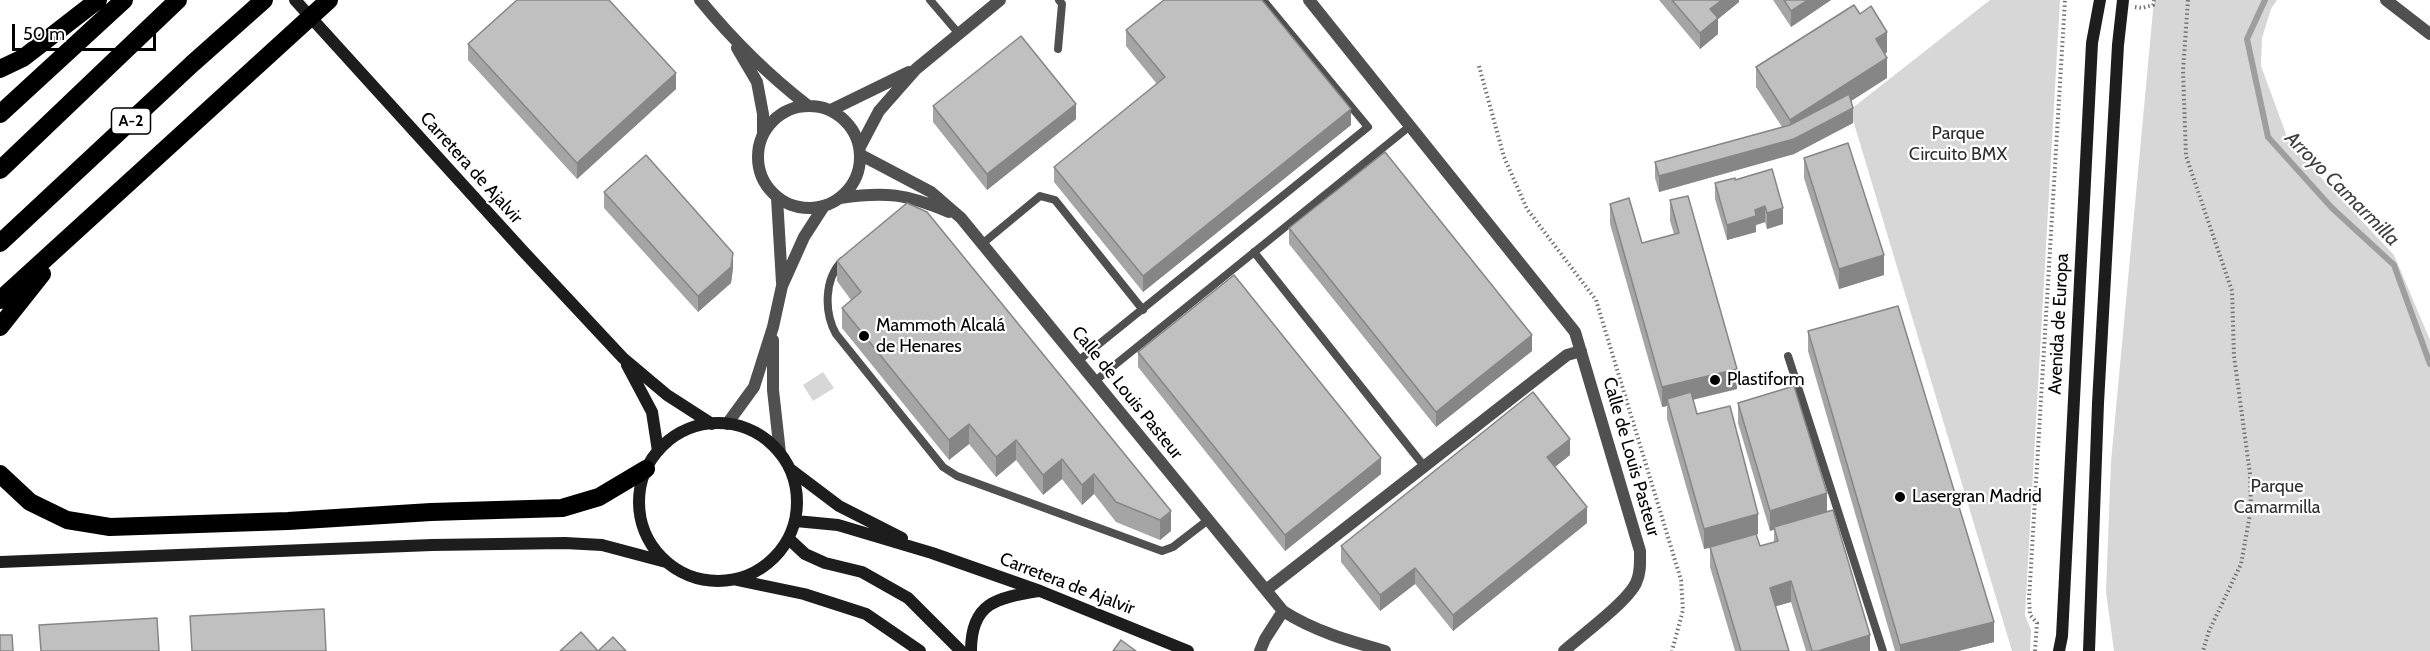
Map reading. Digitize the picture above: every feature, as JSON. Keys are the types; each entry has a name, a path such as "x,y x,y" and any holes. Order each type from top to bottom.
{"highway":[{"path":"0,69 23,58 98,0"},
{"path":"0,114 124,0"},
{"path":"0,170 178,0"},
{"name":"A-2","path":"0,243 264,0"},
{"path":"0,300 329,0"},
{"path":"0,327 91,217"},
{"path":"0,474 30,501 67,520 110,527 562,508 599,497 646,469"}],"street":[{"name":"Carretera de Ajalvir","path":"295,0 623,358 668,395 712,424"},
{"path":"700,0 727,32 779,84 807,105"},
{"path":"860,151 879,111 916,69 1000,0"},
{"name":"Calle de Louis Pasteur","path":"1309,0 1575,332 1640,550 1640,570 1635,585 1623,599 1564,651"},
{"name":"Avenida de Europa","path":"2059,651 2062,636 2092,43 2100,0"},
{"path":"2386,0 2430,34"},
{"path":"2089,651 2098,403 2118,45 2128,3"},
{"path":"727,32 757,82 763,114 763,133"},
{"path":"831,110 916,69"},
{"path":"807,105 831,110 854,131 860,151 859,172 852,186 840,198 824,206 807,208 791,206 777,198 765,184 758,168 757,150 763,133 774,119 789,109 807,105"},
{"name":"Calle de Louis Pasteur","path":"860,151 931,192 961,218 1283,611 1310,626 1385,651"},
{"name":"Calle de Louis Pasteur","path":"840,198 873,193 908,201 961,218"},
{"path":"777,198 782,286"},
{"path":"727,424 754,387 773,327 782,286 804,237 824,206"},
{"path":"773,327 773,390 780,453"},
{"path":"1266,590 1568,355 1581,351"},
{"name":"Carretera de Ajalvir","path":"623,358 652,412 658,451"},
{"path":"666,562 650,542 641,519 639,494 646,469 658,451 692,428 727,424 747,429 765,438 780,453 790,469 798,495 796,521 789,539 776,558 757,572 736,580"},
{"name":"Carretera de Ajalvir","path":"790,469 839,506 932,553"},
{"name":"Carretera de Ajalvir","path":"796,521 838,525 932,553 1040,591 1187,651"},
{"path":"789,539 805,554 825,563 862,572 908,598 961,651"},
{"path":"0,562 432,544 602,545 666,562 687,575 711,581 736,580 804,594 866,614 920,651"},
{"path":"971,651 971,632 978,614 992,603 1010,596 1040,591"},
{"path":"1260,651 1283,611"}],"lane":[{"path":"930,0 959,34"},
{"path":"1058,49 1062,4 1059,0"},
{"path":"1078,361 1368,127 1263,0"},
{"path":"1095,381 1410,126"},
{"path":"982,243 1040,196 1055,200 1143,310"},
{"path":"1254,252 1424,466"},
{"path":"849,256 840,264 831,278 828,300 830,323 836,334 943,467 957,476 1162,550 1173,547 1208,520"},
{"path":"1788,356 1882,651"}],"path":[{"path":"2035,651 2037,622 2030,615 2028,599 2065,0"},
{"path":"2128,3 2142,8 2153,5 2154,0"},
{"path":"2188,0 2183,70 2186,156 2232,291 2235,356 2251,498 2241,564 2209,632 2203,651"}],"green space":[{"name":"Parque Circuito BMX","path":"1990,0 2060,0 2025,615 2031,630 2030,651 2012,651 1850,110"},
{"name":"Parque Camarmilla","path":"2154,0 2277,0 2271,9 2262,38 2261,66 2290,145 2394,255 2430,340 2430,651 2114,651 2106,592 2111,462"},
{"path":"823,372 834,388 813,401 803,385"}],"building":[{"path":"517,0 609,0 676,73 577,163 468,44"},
{"path":"1164,0 1262,0 1351,109 1143,276 1054,167 1165,77 1126,30"},
{"path":"1672,0 1722,0 1710,9 1718,18 1700,33"},
{"path":"1784,0 1808,0 1791,11"},
{"path":"1854,5 1860,14 1871,6 1887,32 1876,39 1887,58 1790,120 1756,67"},
{"path":"1021,36 1076,104 987,174 933,106"},
{"path":"1849,94 1853,108 1794,139 1659,176 1655,162 1790,125"},
{"path":"1848,143 1884,255 1839,269 1804,158"},
{"path":"1385,152 1532,335 1436,412 1289,228"},
{"path":"646,155 733,253 731,267 698,296 604,192"},
{"path":"1772,169 1783,208 1767,213 1765,206 1755,210 1756,216 1727,225 1715,183 1735,178 1735,180"},
{"path":"1688,196 1737,369 1662,387 1610,204 1629,198 1642,243 1679,233 1670,200"},
{"path":"907,203 927,212 1171,511 1160,520 1116,502 1094,474 1082,485 1062,459 1043,475 1016,440 996,457 969,424 949,440 842,308 861,292 837,261"},
{"path":"1234,275 1381,458 1285,535 1138,352"},
{"name":"Lasergran Madrid","path":"1898,306 1994,622 1900,645 1808,331"},
{"path":"1794,386 1827,493 1770,511 1738,403"},
{"path":"1533,392 1570,439 1547,457 1587,507 1453,615 1415,568 1380,595 1341,546"},
{"path":"1691,392 1697,414 1730,406 1758,514 1704,529 1667,399"},
{"path":"1833,510 1870,635 1812,651 1791,581 1770,588 1789,651 1741,651 1710,547 1756,534 1760,546 1778,541 1774,527"},
{"path":"324,609 326,651 192,651 190,616"},
{"path":"157,618 159,651 41,651 39,625"},
{"path":"581,632 598,651 560,651"},
{"path":"0,635 12,635 13,651 0,651"},
{"path":"613,637 626,651 598,651"},
{"path":"1121,640 1136,651 1113,651"}],"waterway":[{"name":"Arroyo Camarmilla","path":"2265,0 2247,39 2268,137 2332,208 2394,265 2430,364"}],"place":[{"name":"Mammoth Alcalá de Henares","path":"864,336"},
{"name":"Plastiform","path":"1715,380"},
{"name":"Lasergran Madrid","path":"1900,497"}]}
